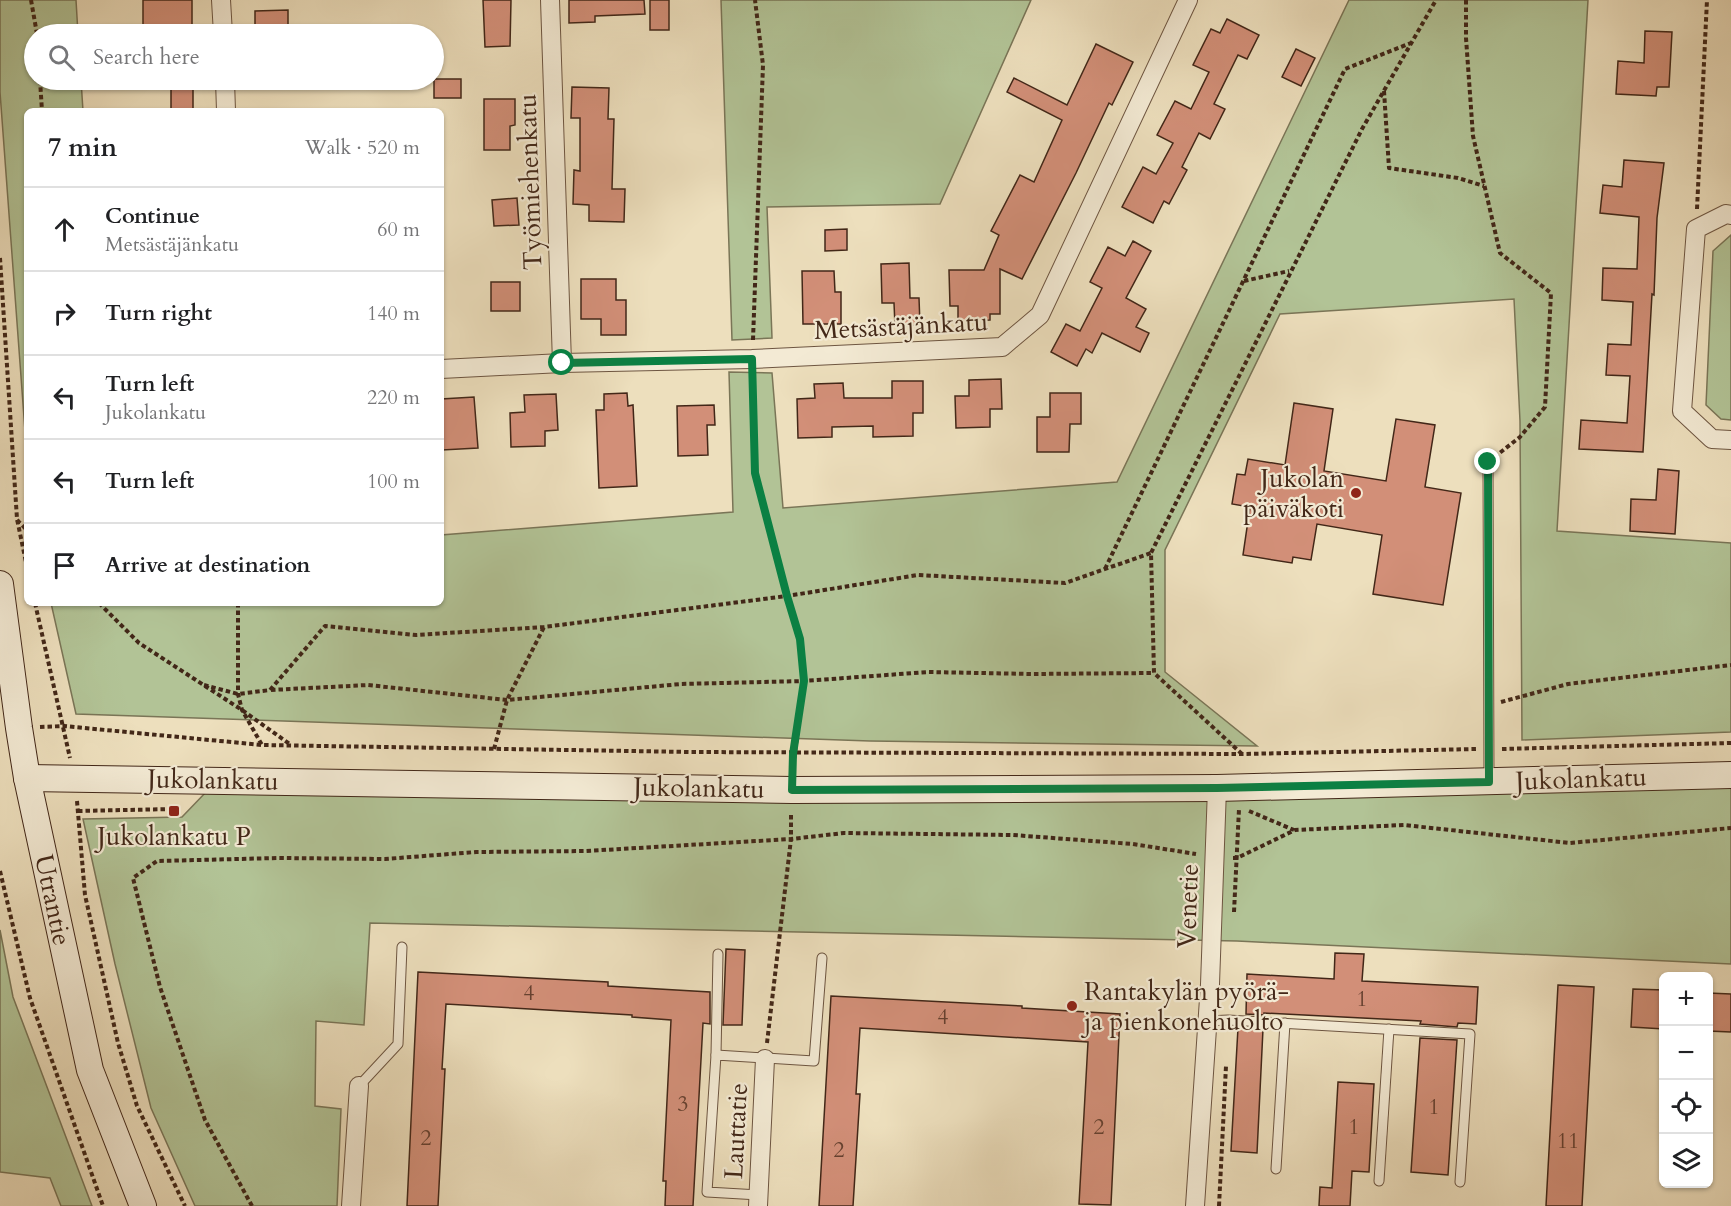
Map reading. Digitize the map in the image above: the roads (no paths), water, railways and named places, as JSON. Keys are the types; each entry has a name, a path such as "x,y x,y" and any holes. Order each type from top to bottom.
{"main road":[{"name":"Utrantie","path":"0,584 27,778 90,1070 143,1206"},
{"name":"Jukolankatu","path":"27,778 792,790 1217,788 1731,775"}],"street":[{"path":"221,0 222,24"},
{"name":"Työmiehenkatu","path":"549,0 562,363"},
{"name":"Metsästäjänkatu","path":"444,369 562,363 752,359 1002,347 1040,315 1188,0"},
{"path":"225,90 226,108"},
{"path":"1731,215 1726,214 1696,229 1682,411 1712,439 1731,440"},
{"name":"Venetie","path":"1195,1206 1208,1021 1217,788"},
{"name":"Lauttatie","path":"758,1200 765,1059"},
{"path":"351,1206 359,1086"}],"lane":[{"path":"1488,462 1489,782"},
{"path":"359,1086 398,1044 402,947"},
{"path":"718,954 716,1055 707,1192 758,1200"},
{"path":"716,1055 814,1061 822,958"},
{"path":"1208,1021 1285,1023 1470,1034 1460,1182"},
{"path":"1276,1169 1285,1023"},
{"path":"1379,1181 1389,1029"}],"place":[{"name":"Jukolan päiväkoti","path":"1356,493"},
{"name":"Jukolankatu P","path":"174,811"},
{"name":"Rantakylän pyörä- ja pienkonehuolto","path":"1072,1006"}]}
